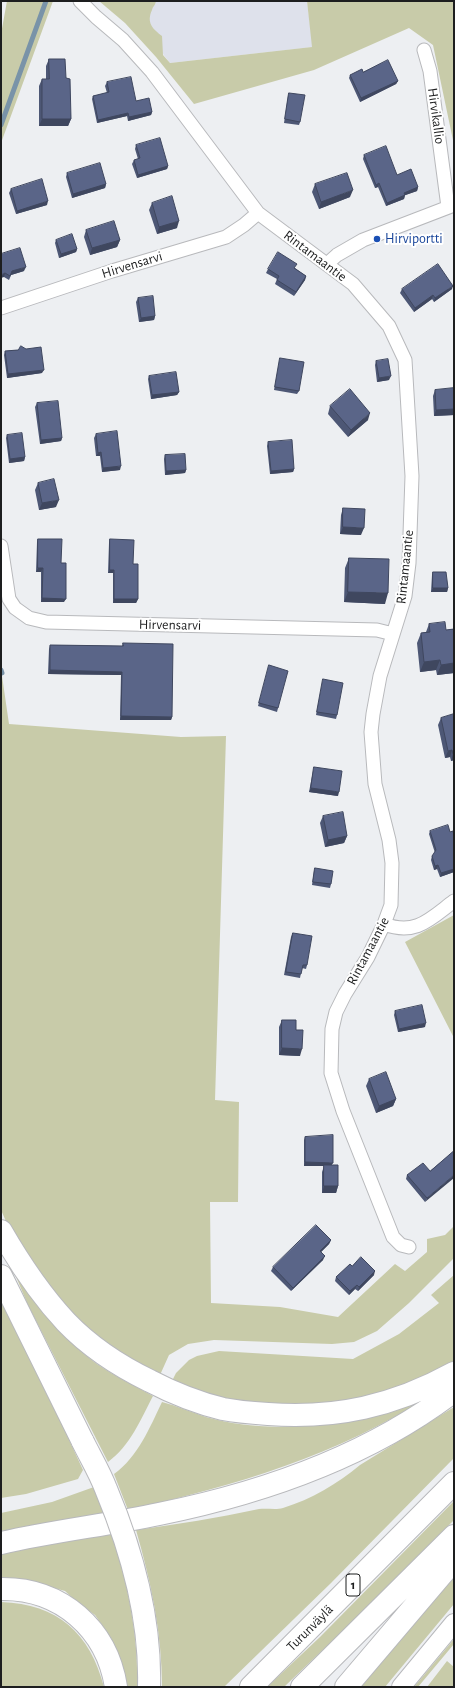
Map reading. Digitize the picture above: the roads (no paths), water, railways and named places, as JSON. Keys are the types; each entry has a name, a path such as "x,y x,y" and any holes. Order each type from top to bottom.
{"highway":[{"path":"1,1231 29,1277 67,1323 108,1358 138,1375 190,1399 223,1409 254,1413 309,1416 337,1414 401,1398 436,1383 454,1373"},
{"path":"1,1276 106,1487 122,1529 132,1561 140,1595 146,1637 149,1687"},
{"path":"1,1543 159,1514 216,1501 267,1486 311,1470 364,1447 406,1423 454,1391"},
{"name":"Turunväylä","path":"251,1687 454,1483"},
{"path":"302,1687 454,1536"},
{"path":"346,1687 454,1560"},
{"path":"1,1589 30,1591 62,1604 76,1614 100,1640 110,1662 116,1687"}],"main road":[{"path":"401,1687 454,1623"}],"street":[{"name":"Rintamaantie","path":"80,1 123,40 152,72 258,213 353,284 389,326 405,360 412,476 409,563 405,596 380,676 371,732 376,784 389,840 392,863 391,905 384,924 368,957 345,994 336,1012 332,1029 331,1073 343,1111 393,1237 401,1244 409,1247"},
{"name":"Hirvikallio","path":"424,50 430,71 451,206"},
{"path":"327,264 337,255 362,240 451,206"},
{"name":"Hirvensarvi","path":"1,308 112,271 226,237 258,213"},
{"name":"Hirvensarvi","path":"1,546 9,599 15,608 29,618 46,622 377,630 393,634"},
{"path":"384,924 398,929 416,927 454,901"}],"waterway":[{"path":"1,125 46,1"}],"place":[{"name":"Hirviportti","path":"377,239"}]}
